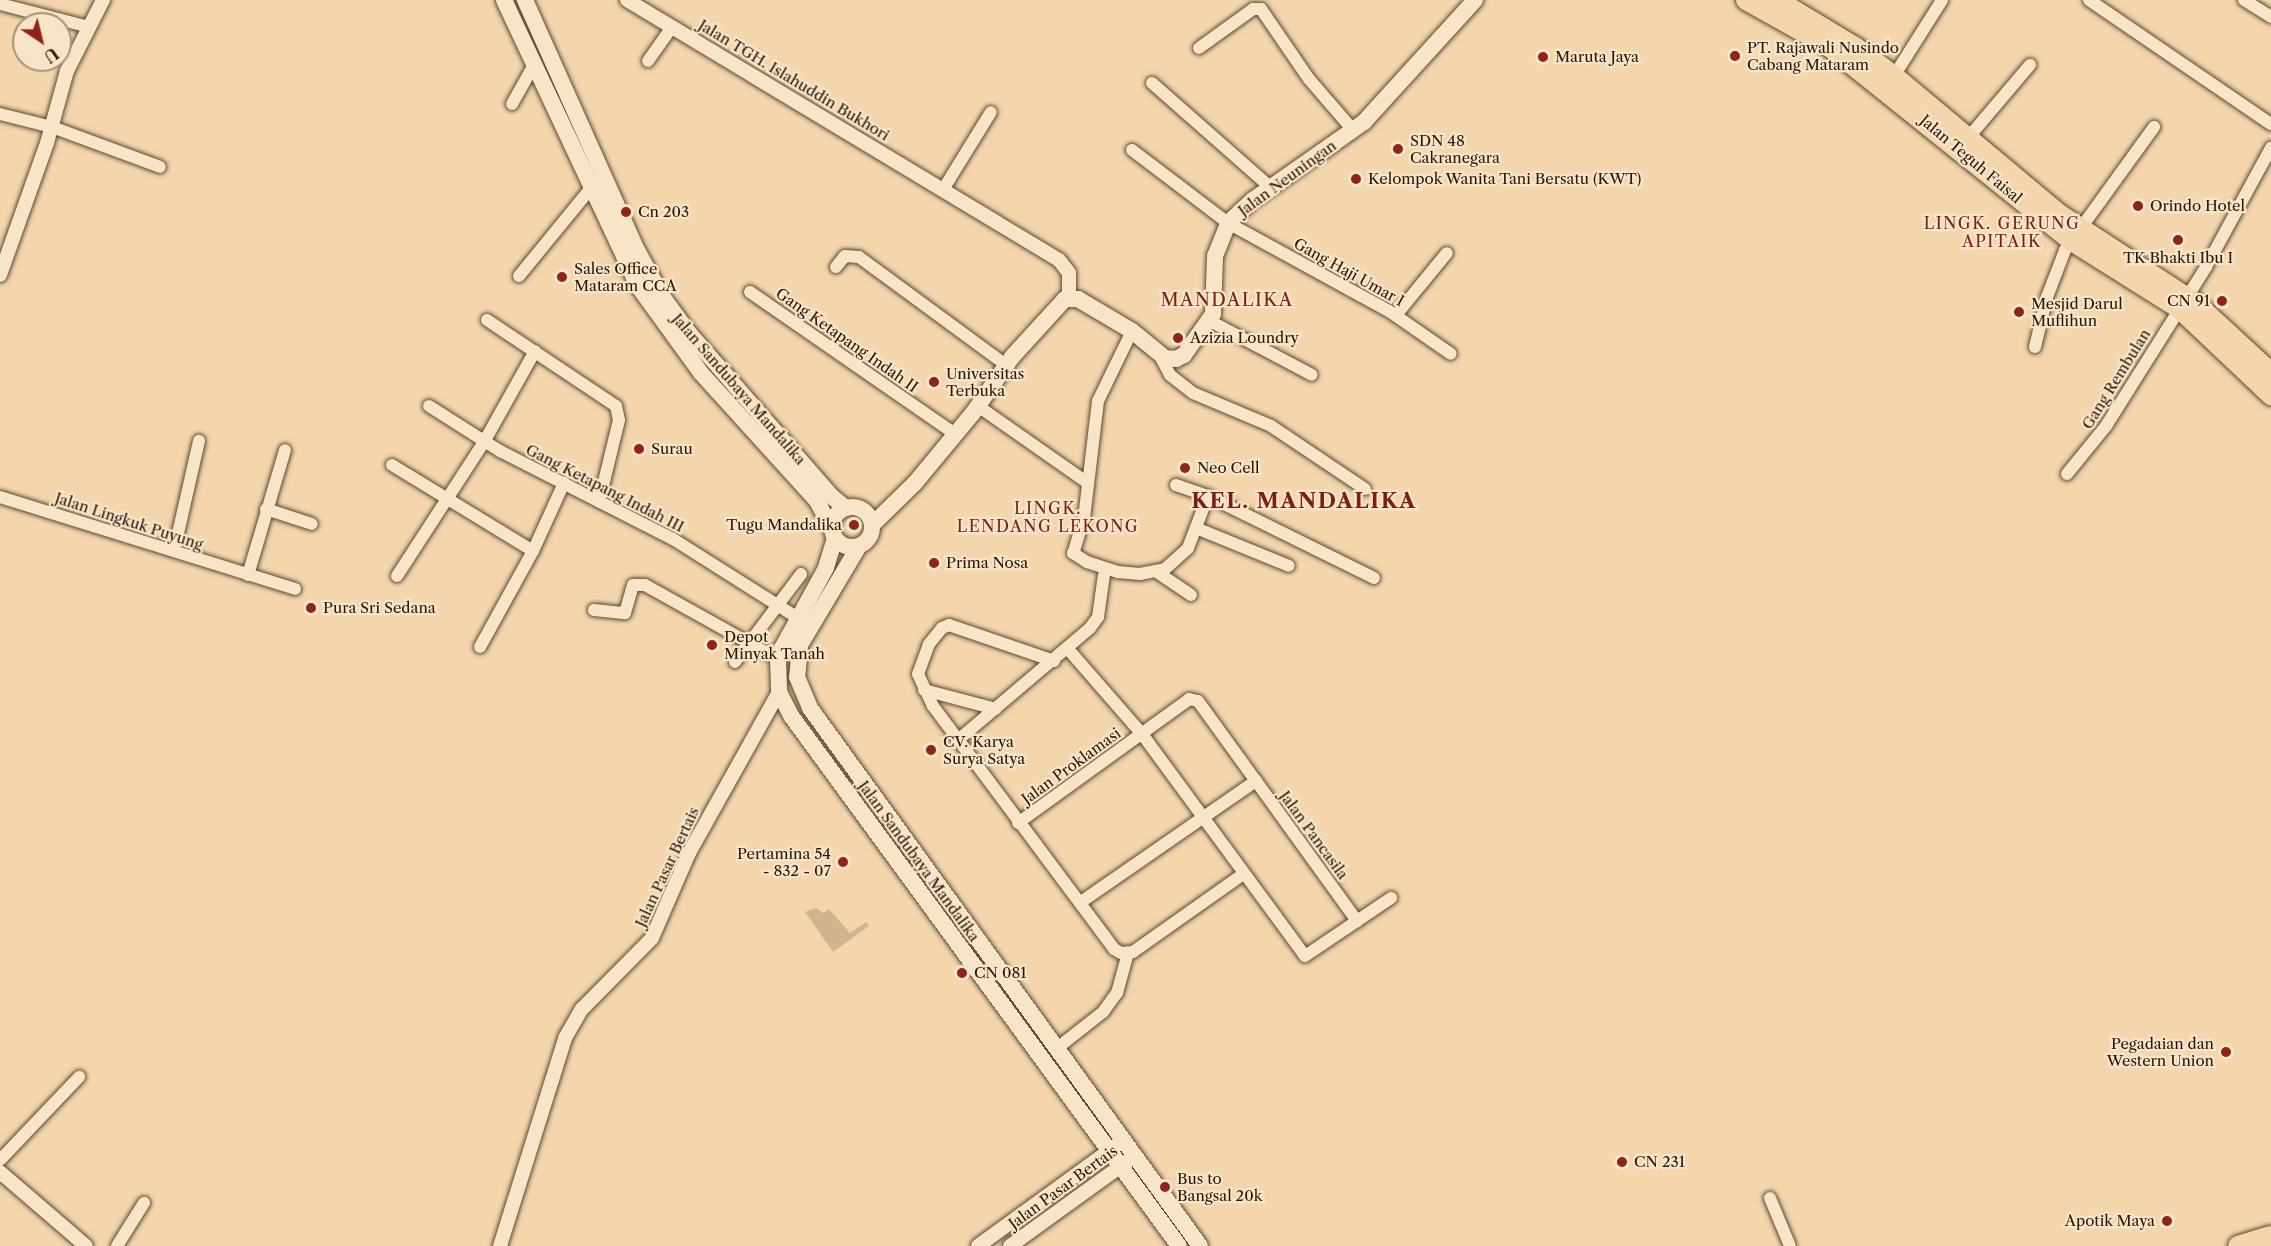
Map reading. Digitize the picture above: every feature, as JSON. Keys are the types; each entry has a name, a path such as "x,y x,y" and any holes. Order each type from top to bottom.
{"highway":[{"name":"Jalan Teguh Faisal","path":"1762,2 1855,47 1894,76 1968,138 2075,235"},
{"name":"Jalan Teguh Faisal","path":"1762,2 1863,71 2075,235 2183,302 2271,373"},
{"name":"Jalan Teguh Faisal","path":"2183,302 2271,395"},
{"path":"2238,1246 2271,1236"}],"main road":[{"path":"504,0 566,139 592,186 638,286 664,327 732,409 817,501 834,534 850,547 866,542 872,525 915,483 978,406 1006,365 1061,301 1069,297 1132,331 1160,356 1171,360 1180,357 1210,321"},
{"name":"Jalan Sandubaya Mandalika","path":"525,0 636,248 672,311 831,496 846,508"},
{"name":"Jalan Neuningan","path":"1210,321 1215,304 1215,256 1228,223 1270,188 1353,130 1382,104 1475,0"},
{"path":"872,525 863,510 846,508 833,520 834,534 826,568 778,659 779,692 835,776 932,896 1179,1246"},
{"name":"Jalan Sandubaya Mandalika","path":"859,546 805,635 796,667 799,686 810,708 932,896 1056,1049 1200,1246"},
{"path":"835,776 849,765"}],"street":[{"path":"0,275 52,128 67,71 103,0"},
{"name":"Jalan TGH. Islahuddin Bukhori","path":"627,0 944,188 1059,260 1069,273 1069,297"},
{"path":"1894,76 1942,0"},
{"path":"2089,0 2271,124"},
{"path":"2250,2 2271,18"},
{"path":"0,4 89,27"},
{"path":"1199,48 1253,9 1261,9 1309,79 1353,130"},
{"path":"648,61 672,27"},
{"path":"512,104 534,65"},
{"path":"1968,138 2030,65"},
{"path":"1152,82 1270,188"},
{"path":"944,188 991,111"},
{"path":"0,114 52,128 160,167"},
{"path":"2035,347 2050,288 2075,235 2154,126"},
{"name":"Gang Rembulan","path":"2067,474 2106,426 2183,302 2271,148"},
{"name":"Gang Haji Umar I","path":"1132,150 1228,223 1396,315 1451,354"},
{"path":"519,276 604,173"},
{"path":"1396,315 1447,253"},
{"path":"836,267 845,256 859,257 1006,365"},
{"name":"Gang Ketapang Indah II","path":"750,292 955,434"},
{"path":"487,320 611,401 617,410 618,424 599,502"},
{"path":"1210,321 1312,375"},
{"path":"1132,331 1100,391 1082,524 1073,553 1087,562 1118,572 1156,572 1184,554 1208,496"},
{"path":"397,576 484,442 535,351"},
{"path":"1160,356 1170,375 1193,393 1271,426 1365,489"},
{"name":"Gang Ketapang Indah III","path":"429,406 484,442 673,538 798,618"},
{"path":"978,406 1088,483"},
{"path":"174,551 199,441"},
{"path":"248,575 285,450"},
{"path":"392,465 533,551"},
{"path":"480,647 533,551 564,483"},
{"path":"1176,485 1208,496 1374,578"},
{"name":"Jalan Lingkuk Puyung","path":"0,497 295,589"},
{"path":"266,509 312,524"},
{"path":"1196,528 1288,566"},
{"path":"1156,572 1191,595"},
{"path":"735,662 779,607 801,574"},
{"path":"958,741 1068,649 1098,617 1104,575"},
{"path":"594,610 625,613 633,585 638,584 749,646 778,659"},
{"path":"1054,661 949,625 935,635 921,661 918,674 924,690 958,741 1018,823 1114,949 1128,953"},
{"path":"1068,649 1142,734 1305,956 1391,898"},
{"path":"924,690 996,709"},
{"name":"Jalan Pasar Bertais","path":"500,1246 564,1038 582,1009 652,938 689,853 779,692"},
{"name":"Jalan Proklamasi","path":"1018,823 1185,701 1196,699 1256,781"},
{"path":"1080,902 1256,781"},
{"name":"Jalan Pancasila","path":"1256,781 1357,921"},
{"path":"1056,1049 1103,1012 1117,993 1128,953 1244,874"},
{"path":"0,1160 79,1077"},
{"path":"978,1246 1124,1140"},
{"name":"Jalan Pasar Bertais","path":"1010,1246 1135,1156"},
{"path":"1,1175 86,1246"},
{"path":"1770,1198 1790,1246"},
{"path":"117,1246 144,1203"}],"shaded area":[{"path":"816,908 823,913 829,909 850,933 866,922 869,926 833,952 805,912"}],"place":[{"name":"PT. Rajawali Nusindo Cabang Mataram","path":"1735,56"},
{"name":"Maruta Jaya","path":"1543,57"},
{"name":"SDN 48 Cakranegara","path":"1398,149"},
{"name":"Kelompok Wanita Tani Bersatu (KWT)","path":"1356,179"},
{"name":"Orindo Hotel","path":"2138,206"},
{"name":"Cn 203","path":"626,212"},
{"name":"TK Bhakti Ibu I","path":"2178,240"},
{"name":"Sales Office Mataram CCA","path":"562,277"},
{"name":"CN 91","path":"2222,301"},
{"name":"Mesjid Darul Muflihun","path":"2019,312"},
{"name":"Azizia Loundry","path":"1178,338"},
{"name":"Universitas Terbuka","path":"934,382"},
{"name":"Surau","path":"639,449"},
{"name":"Neo Cell","path":"1185,468"},
{"name":"Tugu Mandalika","path":"854,525"},
{"name":"Prima Nosa","path":"934,563"},
{"name":"Pura Sri Sedana","path":"311,608"},
{"name":"Depot Minyak Tanah","path":"712,645"},
{"name":"CV. Karya Surya Satya","path":"931,750"},
{"name":"Pertamina 54 - 832 - 07","path":"843,862"},
{"name":"CN 081","path":"962,973"},
{"name":"Pegadaian dan Western Union","path":"2226,1052"},
{"name":"CN 231","path":"1622,1162"},
{"name":"Bus to Bangsal 20k","path":"1165,1187"},
{"name":"Apotik Maya","path":"2167,1221"}],"district":[{"name":"LINGK. GERUNG APITAIK","path":"2002,232"},
{"name":"MANDALIKA","path":"1227,300"},
{"name":"KEL. MANDALIKA","path":"1304,501"},
{"name":"LINGK. LENDANG LEKONG","path":"1048,517"}]}
